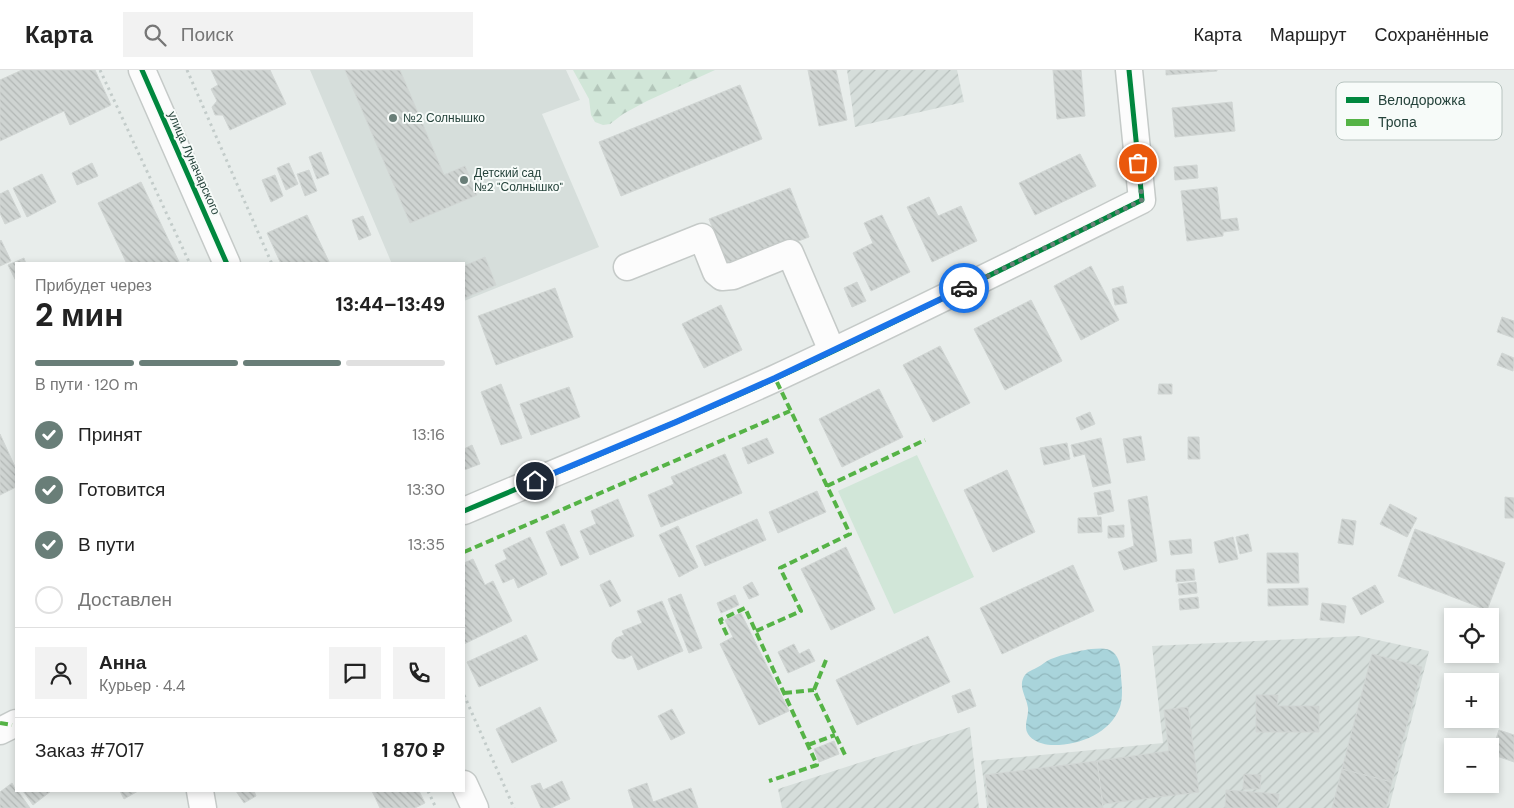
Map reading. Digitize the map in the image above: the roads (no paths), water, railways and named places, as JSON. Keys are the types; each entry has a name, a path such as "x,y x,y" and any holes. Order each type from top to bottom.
{"street":[{"name":"улица Луначарского","path":"142,70 226,262"},
{"path":"465,511 676,422 832,351 1142,200 1129,70"},
{"path":"627,267 702,237 716,272 722,277 733,276 790,253 832,351"},
{"path":"0,731 15,724"},
{"path":"465,786 475,808"},
{"path":"200,792 203,808"}],"water":[{"path":"1091,649 1111,650 1119,660 1122,696 1120,707 1115,716 1101,731 1082,741 1051,745 1035,741 1028,734 1026,728 1028,708 1022,683 1025,675 1051,659"}],"place":[{"name":"№2 Солнышко","path":"393,118"},
{"name":"Детский сад №2 \"Солнышко\"","path":"464,180"}]}
